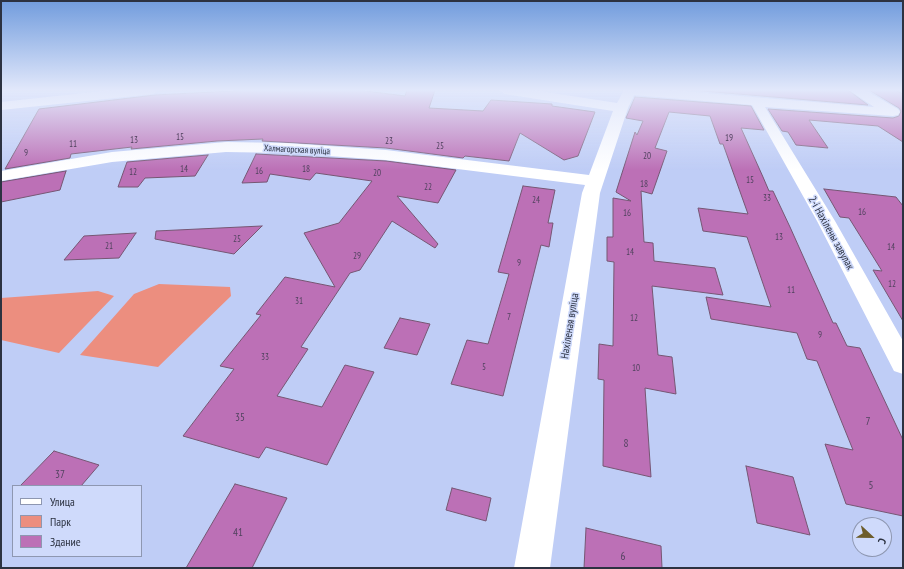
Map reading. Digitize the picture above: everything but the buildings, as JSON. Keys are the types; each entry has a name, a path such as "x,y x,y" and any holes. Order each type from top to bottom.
{"street":[{"name":"Нахіленая вуліца","path":"532,568 594,181 619,117"},
{"name":"2-і Нахілены завулак","path":"765,117 826,221 903,364"},
{"name":"Халмагорская вуліца","path":"1,176 112,157 226,147 286,148 386,155 594,181"}],"green space":[{"path":"159,284 230,287 231,296 158,367 80,355 134,294"},
{"path":"98,291 114,296 59,353 1,340 1,298"}]}
